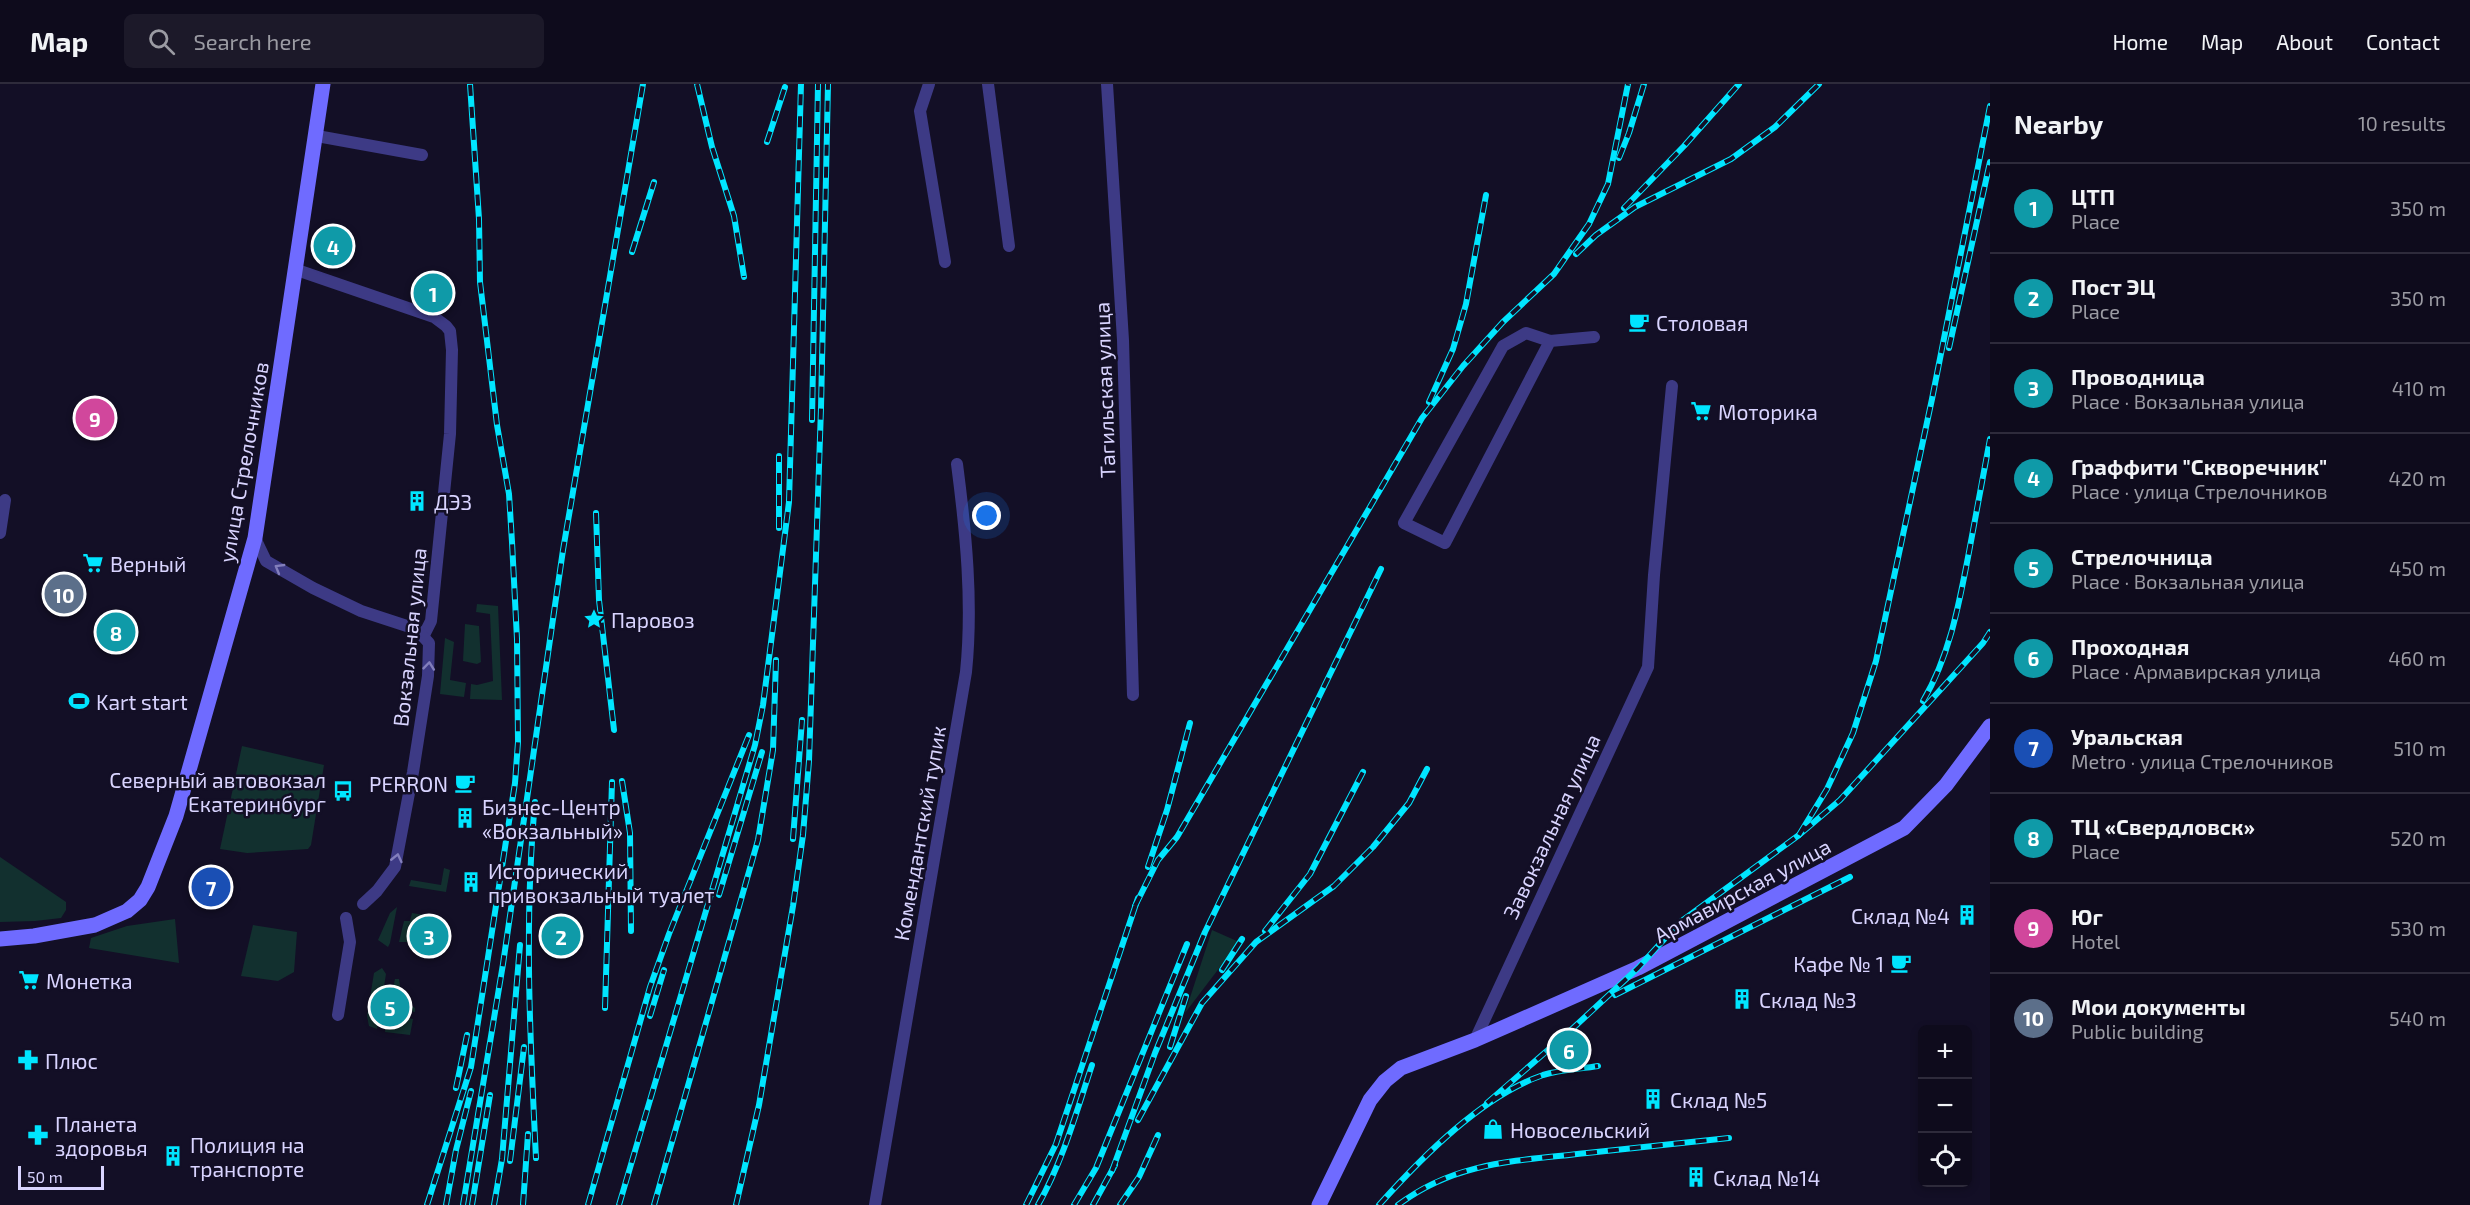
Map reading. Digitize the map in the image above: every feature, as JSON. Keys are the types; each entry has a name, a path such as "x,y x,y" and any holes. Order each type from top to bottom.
{"main road":[{"name":"улица Стрелочников","path":"0,939 34,936 95,925 127,911 144,894 176,816 255,538 297,270 323,84"},
{"name":"Армавирская улица","path":"1475,1040 1638,968 1904,828 1946,785 1990,726"},
{"path":"1319,1205 1370,1100 1385,1081 1401,1068 1475,1040"}],"street":[{"path":"928,84 920,111 945,262"},
{"path":"988,84 1009,246"},
{"name":"Тагильская улица","path":"1107,84 1123,340 1133,695"},
{"path":"317,136 422,155"},
{"name":"Вокзальная улица","path":"297,270 434,317 446,326 452,340 450,434 431,621 424,635 429,643 428,676 413,772 395,867 377,891 363,904"},
{"path":"1550,341 1445,543 1404,523 1503,346 1526,333 1550,341 1594,337"},
{"name":"Завокзальная улица","path":"1475,1040 1648,667 1654,575 1672,386"},
{"name":"Комендантский тупик","path":"875,1205 966,672 968,607 966,531 957,464"},
{"path":"0,533 5,500"},
{"path":"255,538 266,561 313,588 361,610 417,629 424,635"},
{"path":"338,1015 350,942 346,918"}],"green space":[{"path":"477,604 498,606 502,700 470,699 471,684 477,685 493,681 490,614 476,612"},
{"path":"465,624 479,626 481,662 477,664 463,661"},
{"path":"445,638 454,642 450,680 466,683 464,697 440,694"},
{"path":"242,746 324,765 311,845 308,849 247,853 220,849"},
{"path":"0,857 66,902 66,910 61,918 0,922"},
{"path":"444,868 450,870 446,892 409,886 411,880 441,885"},
{"path":"397,907 388,947 378,940 390,913"},
{"path":"412,913 430,916 429,920 414,928 407,942 399,942 404,921 410,921"},
{"path":"175,919 179,963 89,948 91,938 127,926"},
{"path":"253,925 297,932 294,972 278,981 241,976"},
{"path":"1212,930 1239,942 1185,1013"},
{"path":"382,968 386,974 377,1029 369,1026 367,1016 374,973"},
{"path":"395,979 399,979 403,996 415,1008 415,1012 397,1009 398,1000 391,998"},
{"path":"398,1016 413,1019 410,1035 385,1032 387,1018 396,1019"}],"railway":[{"path":"427,1205 471,1067 515,783 518,742 517,639 509,494 497,425 480,282 479,219 470,84"},
{"path":"463,1205 503,964 563,550 643,84"},
{"path":"697,84 712,147 734,216 744,277"},
{"path":"619,1205 755,745 763,705 789,502 801,84"},
{"path":"812,420 818,84"},
{"path":"736,1205 759,1105 803,835 809,761 821,408 828,84"},
{"path":"1135,906 1158,860 1177,837 1422,418 1463,366 1503,322 1554,274 1589,224 1608,184 1628,84"},
{"path":"1619,158 1644,84"},
{"path":"1624,208 1684,146 1739,84"},
{"path":"1576,254 1596,235 1635,207 1731,159 1775,127 1819,84"},
{"path":"767,142 785,87"},
{"path":"1799,835 1827,789 1853,733 1876,661 1932,399 1990,106"},
{"path":"1949,348 1990,162"},
{"path":"632,252 654,182"},
{"path":"1429,402 1453,349 1466,304 1486,195"},
{"path":"1923,701 1940,666 1957,610 1990,439"},
{"path":"779,456 779,528"},
{"path":"596,513 599,600 614,730"},
{"path":"1112,1171 1155,1053 1205,932 1381,569"},
{"path":"1487,1103 1638,968 1679,923 1799,835 1840,800 1983,643 1990,632"},
{"path":"654,1205 758,840 773,750 776,660"},
{"path":"793,839 802,720"},
{"path":"1148,867 1167,810 1190,723"},
{"path":"588,1205 650,987 749,735"},
{"path":"719,895 762,752"},
{"path":"1138,1120 1202,1003 1256,942 1334,886 1373,847 1409,803 1427,769"},
{"path":"1265,931 1310,874 1363,772"},
{"path":"622,781 630,833 631,931"},
{"path":"605,1008 612,782"},
{"path":"535,802 529,936 536,1158"},
{"path":"1615,995 1850,877"},
{"path":"1026,1205 1056,1144 1138,898"},
{"path":"1222,970 1242,939"},
{"path":"1074,1205 1096,1168 1187,944"},
{"path":"494,1205 502,1159 520,945"},
{"path":"650,1016 664,970"},
{"path":"1170,1047 1186,996"},
{"path":"456,1088 467,1035"},
{"path":"510,1161 524,1047"},
{"path":"1038,1205 1062,1154 1092,1065"},
{"path":"1379,1205 1434,1148 1498,1097 1543,1075 1598,1066"},
{"path":"446,1205 456,1150 471,1091"},
{"path":"472,1205 490,1095"},
{"path":"523,1205 528,1134"},
{"path":"1120,1205 1139,1177 1158,1135"},
{"path":"1398,1205 1442,1179 1465,1171 1512,1161 1729,1138"},
{"path":"1093,1205 1115,1165"}],"place":[{"name":"Граффити \"Скворечник\"","path":"333,246"},
{"name":"ЦТП","path":"433,293"},
{"name":"Столовая","path":"1639,322"},
{"name":"Моторика","path":"1701,411"},
{"name":"Юг","path":"95,418"},
{"name":"ДЭЗ","path":"417,501"},
{"name":"Верный","path":"93,563"},
{"name":"Мои документы","path":"64,594"},
{"name":"Паровоз","path":"594,619"},
{"name":"ТЦ «Свердловск»","path":"116,632"},
{"name":"Kart start","path":"79,701"},
{"name":"PERRON","path":"465,783"},
{"name":"Северный автовокзал Екатеринбург","path":"343,791"},
{"name":"Бизнес-Центр «Вокзальный»","path":"465,818"},
{"name":"Исторический привокзальный туалет","path":"471,882"},
{"name":"Уральская","path":"211,887"},
{"name":"Склад №4","path":"1967,915"},
{"name":"Проводница","path":"429,936"},
{"name":"Пост ЭЦ","path":"561,936"},
{"name":"Кафе № 1","path":"1901,963"},
{"name":"Монетка","path":"29,980"},
{"name":"Склад №3","path":"1742,999"},
{"name":"Стрелочница","path":"390,1007"},
{"name":"Проходная","path":"1569,1050"},
{"name":"Плюс","path":"28,1060"},
{"name":"Склад №5","path":"1653,1099"},
{"name":"Новосельский","path":"1493,1129"},
{"name":"Планета здоровья","path":"38,1135"},
{"name":"Полиция на транспорте","path":"173,1156"},
{"name":"Склад №14","path":"1696,1177"}]}
